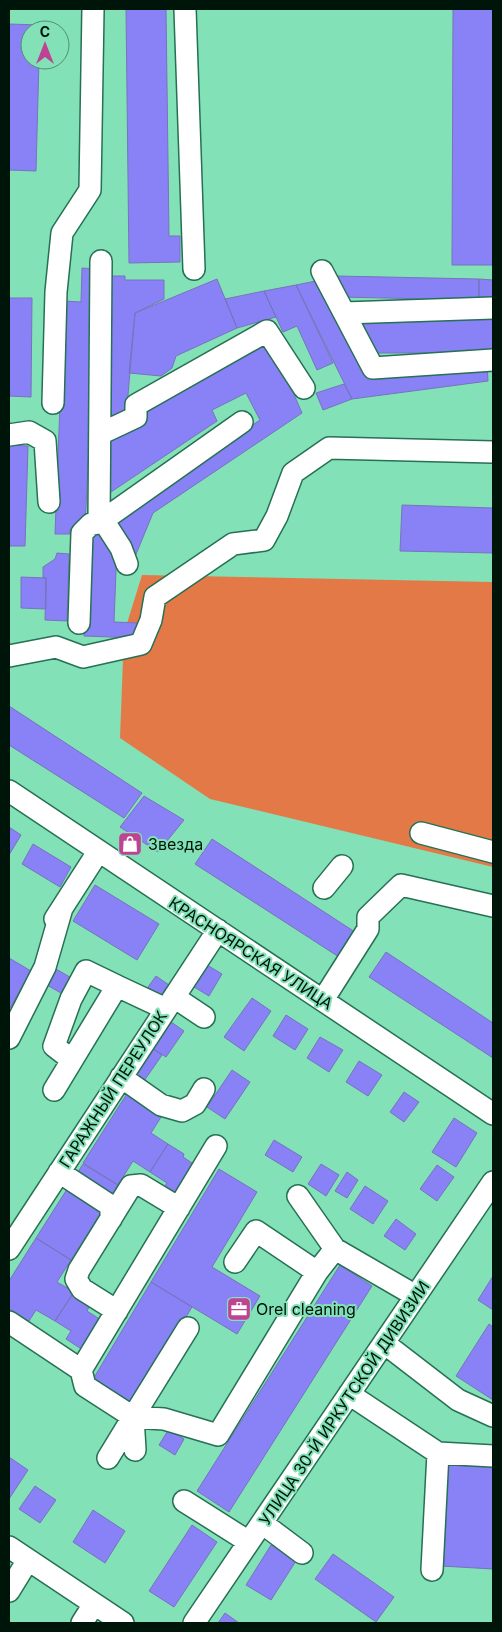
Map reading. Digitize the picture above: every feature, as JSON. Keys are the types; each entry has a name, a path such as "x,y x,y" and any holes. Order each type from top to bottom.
{"street":[{"path":"52,403 56,292 62,233 90,190 93,9"},
{"path":"185,9 194,269"},
{"path":"101,261 101,522 121,548 127,564"},
{"path":"322,271 373,368 493,360"},
{"path":"344,313 493,308"},
{"path":"100,434 136,417 136,405 267,331 304,388"},
{"path":"79,624 82,533 91,524 101,522 242,422"},
{"path":"9,435 29,432 45,441 48,502"},
{"path":"9,656 56,647 83,657 141,644 152,620 155,597 233,544 264,540 277,516 293,473 329,448 493,452"},
{"name":"КРАСНОЯРСКАЯ УЛИЦА","path":"9,792 493,1114"},
{"path":"421,833 493,852"},
{"path":"40,943 98,852"},
{"path":"324,888 342,866"},
{"path":"323,1000 368,929 368,917 401,885 493,906"},
{"path":"9,1038 45,967 62,908"},
{"name":"ГАРАЖНЫЙ ПЕРЕУЛОК","path":"9,1249 218,930"},
{"path":"72,1060 54,1046 71,999 86,971 117,986 170,1003 204,1017"},
{"path":"54,1090 117,986"},
{"path":"122,1077 162,1105 182,1110 195,1104 204,1089"},
{"path":"81,1370 216,1146"},
{"path":"59,1172 111,1206 110,1219"},
{"name":"УЛИЦА 30-Й ИРКУТСКОЙ ДИВИЗИИ","path":"194,1623 493,1182"},
{"path":"117,1311 82,1289 76,1278 78,1270 131,1186 141,1185 179,1208"},
{"path":"298,1196 335,1249 416,1296"},
{"path":"235,1262 256,1231 316,1272"},
{"path":"9,1322 81,1370 85,1386 133,1417 164,1419 218,1435 316,1272 335,1249"},
{"path":"108,1458 188,1328"},
{"path":"384,1343 458,1400 493,1416"},
{"path":"349,1394 438,1453 493,1456"},
{"path":"133,1417 134,1450"},
{"path":"432,1570 438,1453"},
{"path":"184,1501 249,1542"},
{"path":"262,1523 302,1553"},
{"path":"9,1547 123,1623"},
{"path":"9,1592 28,1560"},
{"path":"82,1623 94,1604"}],"shaded area":[{"path":"142,575 493,582 493,867 210,799 120,738 124,633"}],"building":[{"path":"126,9 166,9 169,236 180,236 180,262 129,263"},
{"path":"453,9 493,9 493,265 452,265"},
{"path":"9,24 20,24 20,70 39,70 36,171 9,170"},
{"path":"82,268 97,269 85,529 70,529 70,534 55,534 64,301 81,302"},
{"path":"108,276 125,276 125,280 164,280 164,299 135,313 126,419 106,418 112,316 107,316"},
{"path":"337,276 479,279 479,300 337,297"},
{"path":"217,279 237,328 176,356 172,368 161,376 129,373 135,313"},
{"path":"479,279 493,280 493,300 479,300"},
{"path":"316,281 367,379 487,362 488,381 352,399 296,285"},
{"path":"296,285 333,363 317,370 297,326 283,332 264,291"},
{"path":"264,291 276,317 237,328 225,299"},
{"path":"9,298 32,298 31,397 9,396"},
{"path":"358,316 493,316 493,353 358,353"},
{"path":"269,337 302,413 153,513 132,564 113,519 260,420 246,393 212,410 217,421 108,494 106,443 155,407"},
{"path":"344,384 352,399 323,410 316,393"},
{"path":"9,445 28,446 25,546 9,546"},
{"path":"402,505 493,508 493,553 400,551"},
{"path":"105,527 105,545 117,545 114,622 138,623 137,638 84,636 87,533"},
{"path":"57,553 69,554 67,621 45,620 46,578 43,578 43,567 55,559"},
{"path":"21,577 46,578 46,609 21,608"},
{"path":"9,706 142,793 124,818 9,745"},
{"path":"144,796 184,820 158,852 120,827"},
{"path":"9,827 21,835 9,855"},
{"path":"212,839 355,932 339,957 195,864"},
{"path":"33,844 71,867 60,887 22,864"},
{"path":"95,885 159,924 137,960 73,921"},
{"path":"386,952 493,1023 493,1058 369,977"},
{"path":"9,958 31,971 9,1010"},
{"path":"207,965 222,974 209,996 194,987"},
{"path":"56,969 75,980 66,996 47,985"},
{"path":"156,976 169,985 161,997 148,987"},
{"path":"252,998 271,1011 244,1051 224,1037"},
{"path":"286,1015 308,1029 295,1050 273,1036"},
{"path":"164,1017 184,1031 166,1057 146,1044"},
{"path":"320,1037 343,1050 329,1072 307,1058"},
{"path":"146,1044 162,1055 144,1081 128,1070"},
{"path":"359,1061 382,1075 368,1096 346,1082"},
{"path":"232,1070 250,1082 225,1119 207,1107"},
{"path":"128,1092 163,1114 151,1133 168,1144 150,1172 133,1161 118,1185 83,1163"},
{"path":"404,1092 419,1102 404,1122 390,1112"},
{"path":"454,1118 477,1133 456,1167 432,1152"},
{"path":"274,1140 302,1157 293,1172 265,1155"},
{"path":"168,1144 184,1154 183,1157 198,1167 181,1196 165,1186 167,1183 150,1172"},
{"path":"83,1164 118,1185 71,1260 36,1238"},
{"path":"321,1164 339,1175 326,1196 308,1184"},
{"path":"437,1165 454,1177 437,1201 420,1189"},
{"path":"219,1169 257,1192 212,1267 260,1296 237,1334 151,1282"},
{"path":"347,1172 358,1180 347,1198 335,1191"},
{"path":"365,1186 388,1201 373,1224 350,1209"},
{"path":"396,1219 416,1234 405,1250 384,1236"},
{"path":"36,1238 71,1260 57,1282 74,1292 55,1321 36,1310 29,1321 9,1309 9,1281"},
{"path":"340,1265 372,1286 229,1512 197,1491"},
{"path":"493,1276 493,1310 478,1300"},
{"path":"151,1282 192,1307 133,1406 92,1381"},
{"path":"74,1292 91,1303 87,1311 101,1320 83,1350 66,1339 71,1331 55,1321"},
{"path":"489,1324 493,1327 493,1400 456,1376"},
{"path":"169,1429 184,1439 175,1455 159,1445"},
{"path":"9,1457 28,1470 9,1499"},
{"path":"448,1461 493,1464 493,1569 441,1566"},
{"path":"35,1486 56,1500 40,1523 19,1509"},
{"path":"93,1510 125,1531 105,1563 73,1542"},
{"path":"192,1525 217,1542 174,1607 149,1591"},
{"path":"271,1545 296,1561 271,1600 246,1585"},
{"path":"333,1554 394,1597 376,1622 315,1579"},
{"path":"225,1613 239,1623 218,1623"}],"place":[{"name":"Звезда","path":"130,844"},
{"name":"Orel cleaning","path":"239,1309"}]}
